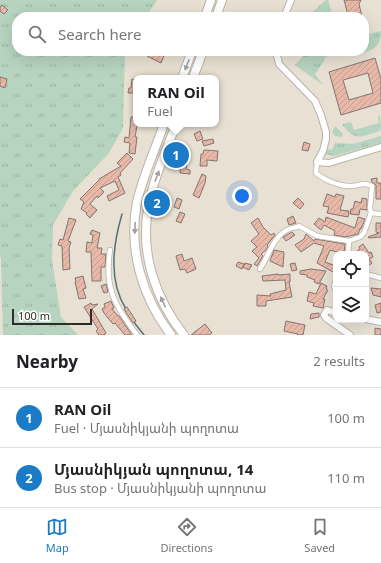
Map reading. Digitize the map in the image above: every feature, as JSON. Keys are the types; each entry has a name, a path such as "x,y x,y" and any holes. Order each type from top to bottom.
{"highway":[{"path":"207,12 211,0"},
{"path":"218,12 222,0"},
{"path":"183,75 190,56"},
{"path":"194,75 201,56"},
{"path":"163,127 137,202 134,224 134,239 136,259 149,300 171,335"},
{"path":"175,127 153,186 148,210 146,240 156,287 164,306 184,335"}],"street":[{"path":"286,12 291,0"},
{"path":"260,268 278,237 285,231 299,226 316,236 349,241 360,237 364,233 371,213 372,186 363,183 351,186 342,186 316,174 317,162 326,139 326,132 315,101 279,64 277,56"},
{"path":"317,162 329,163 381,147"},
{"path":"371,213 381,214"},
{"path":"348,251 349,241"},
{"path":"110,250 108,264 110,287 114,300 120,312 137,335"},
{"path":"369,275 381,278"},
{"path":"333,311 327,310 324,312 325,318 350,335"},
{"path":"369,320 381,322"}],"green space":[{"path":"0,0 157,0 149,12 12,12 12,56 125,56 123,128 109,153 73,191 53,225 52,260 61,317 78,335 3,335 0,256"},
{"path":"326,0 328,0 332,12 312,12"},
{"path":"381,31 378,44 373,49 369,50 369,34"},
{"path":"303,56 328,56 325,57 315,74 323,85 295,65"},
{"path":"380,116 380,131 363,136 354,136 342,124 351,122 354,130 379,123 378,117"},
{"path":"335,126 343,134 342,137 335,136 332,132"},
{"path":"381,136 381,143 334,156 325,154 327,149 332,150 335,143 353,144"}],"building":[{"path":"344,0 361,0 359,4 361,12 347,11"},
{"path":"2,5 8,10 4,14 0,11 0,7"},
{"path":"147,56 164,56 161,63"},
{"path":"375,58 381,79 381,103 341,115 329,72","holes":["368,73 373,93 349,100 343,80"]},
{"path":"0,77 7,79 5,88 0,86"},
{"path":"132,79 133,93 128,93 129,88 131,88"},
{"path":"131,117 133,117 133,127 137,127 135,154 129,153 130,143 124,142 125,137 129,138"},
{"path":"200,131 203,139 197,141 194,134"},
{"path":"213,139 214,143 204,146 202,141"},
{"path":"304,142 310,144 308,151 302,150"},
{"path":"204,150 218,151 217,161 207,160 207,166 200,166 201,154 203,154"},
{"path":"179,151 182,157 175,160 173,154"},
{"path":"127,153 133,159 118,177 125,193 109,201 107,196 119,190 115,181 100,188 104,192 98,198 97,196 90,204 97,210 90,218 86,214 87,213 81,209 84,202 80,199 99,179 121,166 117,163"},
{"path":"181,163 187,164 186,169 190,170 190,174 180,173"},
{"path":"202,174 206,176 199,198 193,195"},
{"path":"377,178 377,183 381,183 381,199 376,199 376,185 371,179"},
{"path":"327,194 335,197 336,194 344,196 340,210 349,211 348,217 327,213 329,207 323,206"},
{"path":"177,198 182,200 179,209 174,207"},
{"path":"298,198 304,204 300,209 293,203"},
{"path":"362,198 367,199 367,210 360,209 359,215 350,214 355,201 361,203"},
{"path":"180,212 185,214 181,223 176,221"},
{"path":"293,216 296,223 289,225 287,219"},
{"path":"326,217 355,228 358,217 365,219 358,234 346,237 334,235 335,231 324,225 321,230 314,224 319,218 325,222"},
{"path":"69,218 76,220 68,241 71,242 69,248 70,269 63,270 62,246 58,245 60,239 63,240"},
{"path":"258,218 263,227 271,235 274,233 275,235 267,245 266,250 261,254 263,256 257,266 254,264 259,258 252,251 257,247 251,241 259,234 251,223"},
{"path":"376,223 381,223 381,237 369,238 368,237 379,233 376,232"},
{"path":"92,230 100,233 97,248 102,248 101,254 106,254 105,267 101,267 101,281 92,281 91,252 86,252 87,242 92,243 93,235 90,234"},
{"path":"292,232 295,235 286,241 283,237"},
{"path":"306,234 314,241 315,239 345,244 344,251 330,250 325,262 333,265 333,272 317,263 324,246 314,243 301,252 295,245 304,239"},
{"path":"363,244 368,251 357,251 360,249 359,247"},
{"path":"274,250 284,252 283,267 270,261"},
{"path":"371,252 373,257 369,259 369,253"},
{"path":"182,254 184,261 192,258 196,269 187,273 185,269 180,270 176,256"},
{"path":"238,262 244,264 242,269 236,266"},
{"path":"245,263 252,265 249,270 243,267"},
{"path":"295,263 297,270 292,271 290,264"},
{"path":"311,269 326,271 319,284 314,282 315,280 307,277 307,275 300,274 300,271"},
{"path":"290,274 289,282 292,297 266,301 266,306 257,306 257,295 271,296 270,294 286,290 285,280 263,281 262,276"},
{"path":"83,276 86,288 83,289 86,298 79,299 75,278"},
{"path":"321,283 327,286 326,289 328,290 323,299 325,299 323,308 313,306 314,303 307,301 309,292 316,294"},
{"path":"106,284 108,292 104,293 101,286"},
{"path":"371,288 381,289 381,297 373,295"},
{"path":"111,301 114,308 112,309 119,316 132,335 125,335 104,313 102,309 105,307 104,304"},
{"path":"91,303 92,305 98,304 92,309 106,333 104,335 99,335 96,331 98,329 84,307"},
{"path":"381,303 381,312 377,313 375,305"},
{"path":"127,307 136,321 133,323 124,309"},
{"path":"319,313 319,317 310,319 311,314"},
{"path":"286,321 305,325 303,335 297,335 298,334 284,331"},
{"path":"205,324 212,333 209,335 191,335"},
{"path":"375,328 381,329 381,335 375,335"}],"waterway":[{"path":"122,214 116,238 114,274 120,298 126,309"},
{"path":"133,321 144,335"}],"place":[{"name":"RAN Oil","path":"176,155"},
{"name":"Մյասնիկյան պողոտա, 14","path":"157,203"}]}
